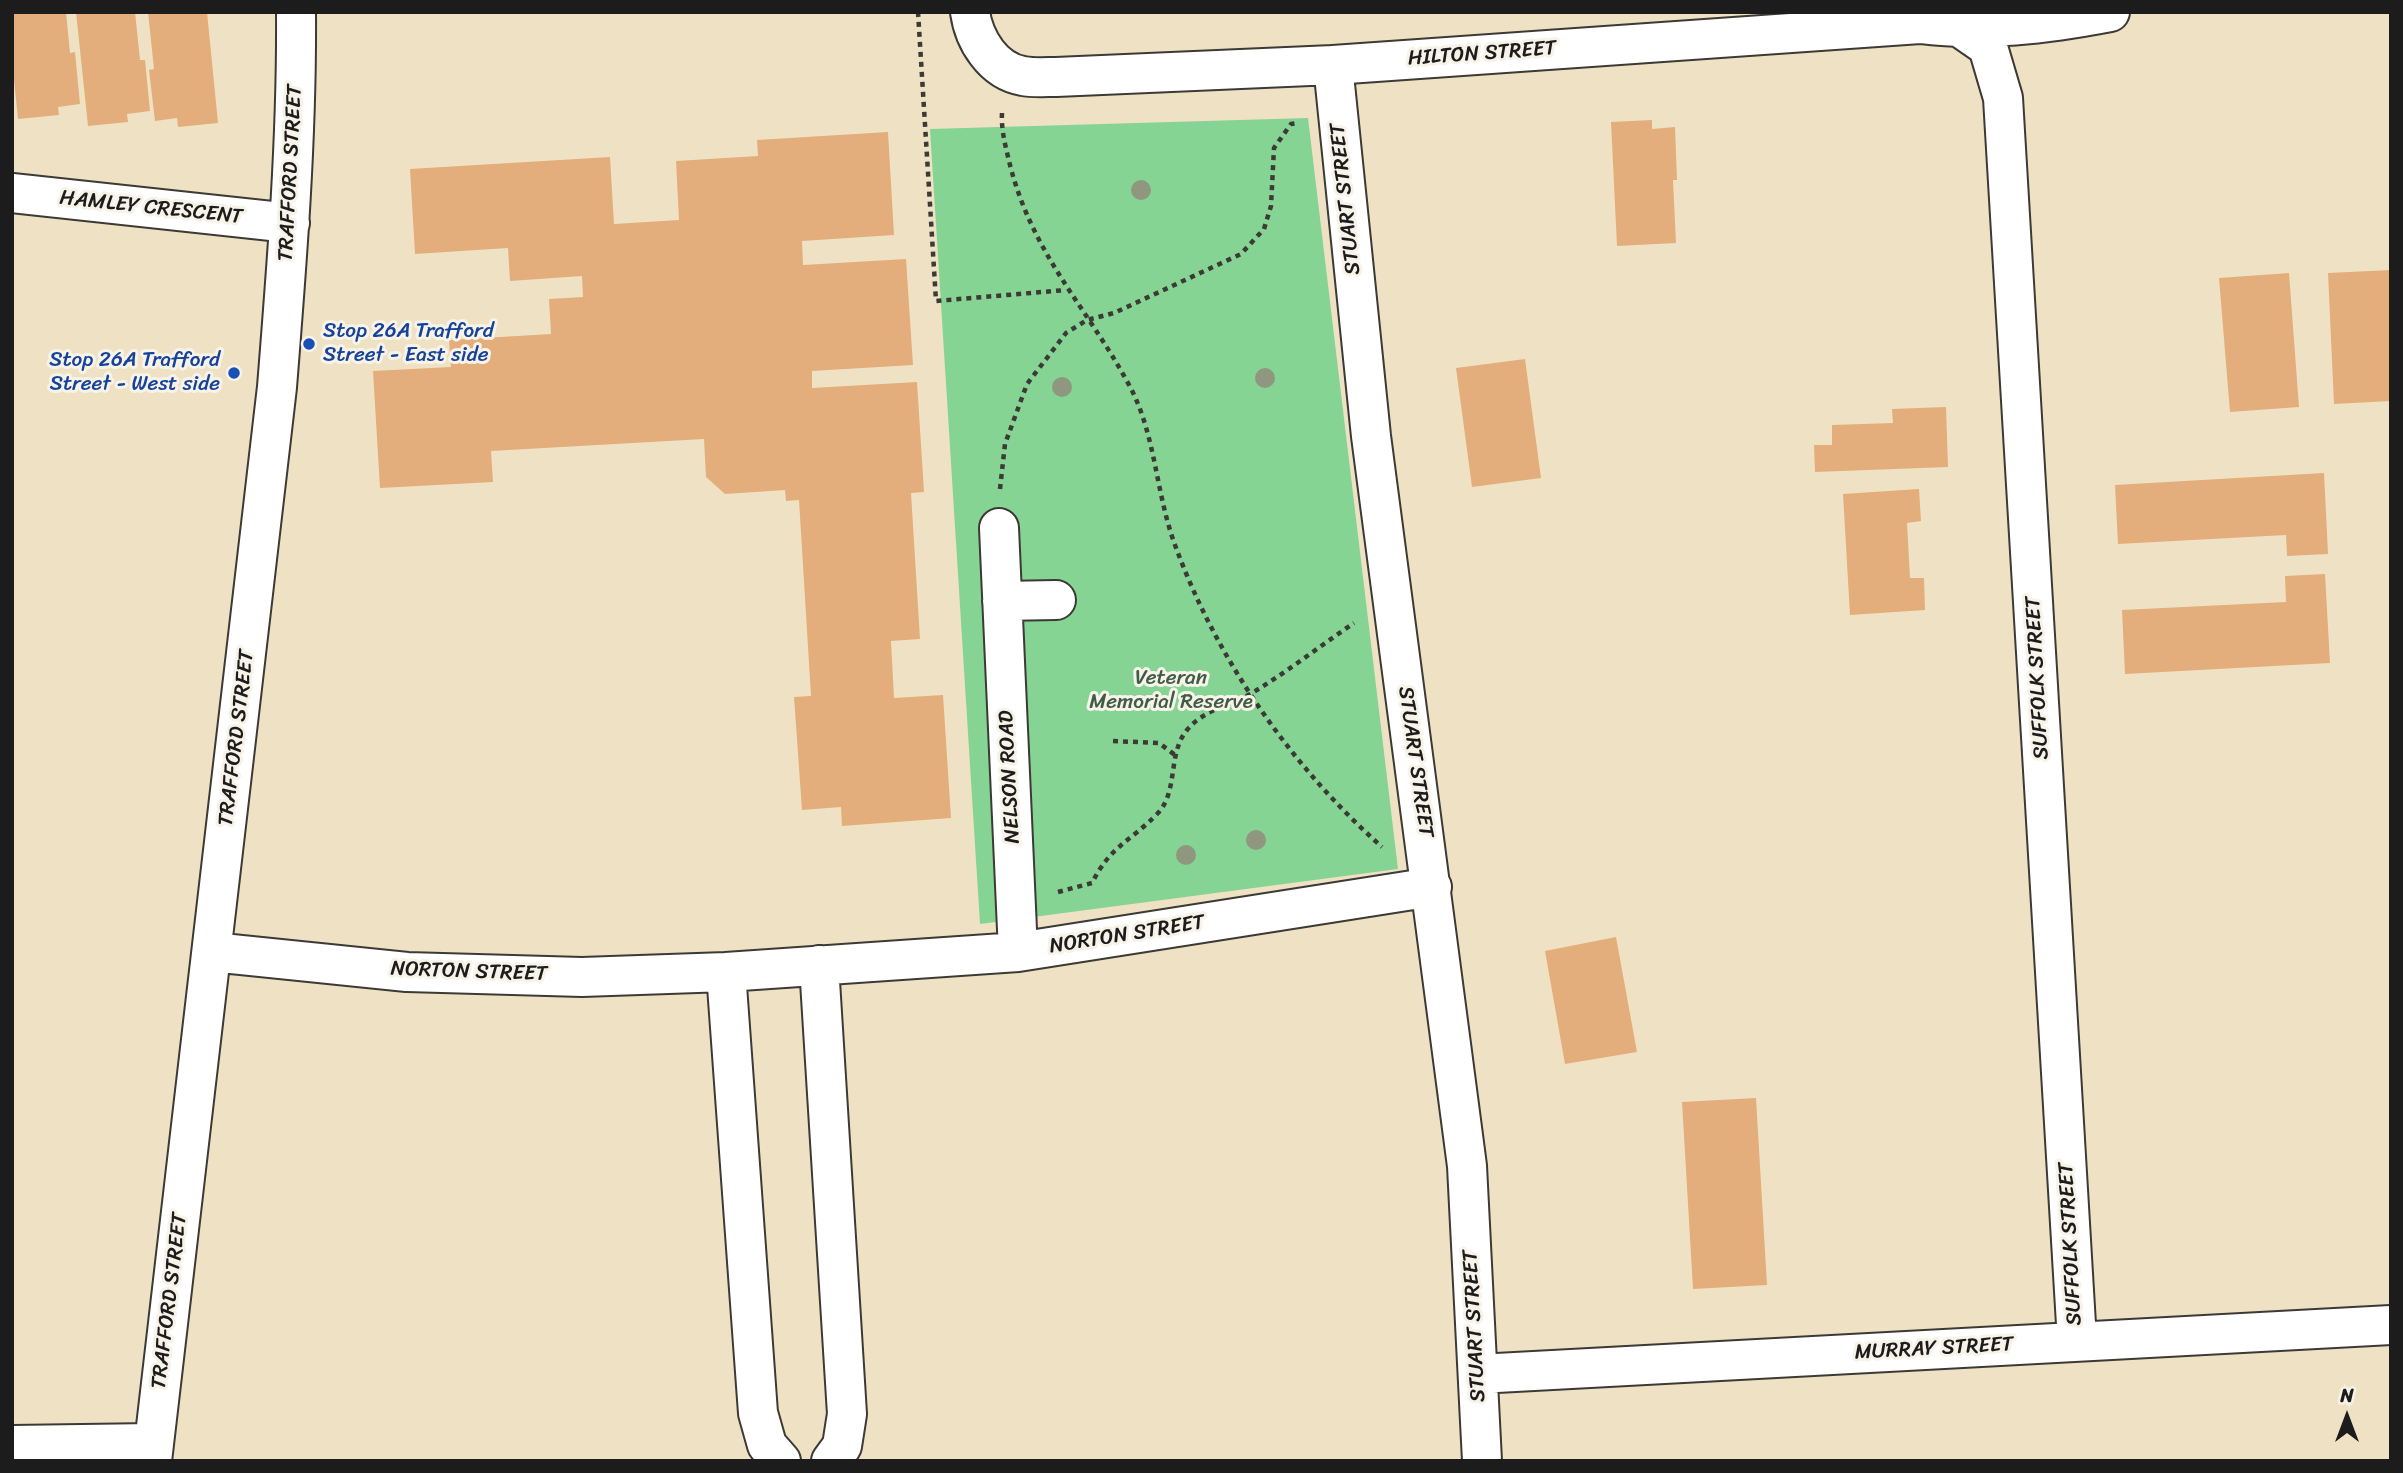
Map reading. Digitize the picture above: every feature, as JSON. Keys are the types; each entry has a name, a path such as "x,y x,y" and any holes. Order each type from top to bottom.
{"street":[{"name":"TRAFFORD STREET","path":"152,1452 277,387 290,223 297,81 296,12"},
{"path":"971,12 983,50 1004,68"},
{"name":"HILTON STREET","path":"1004,68 1021,76 1056,77 1333,65 1920,24 1962,29 2060,21 2110,12"},
{"name":"SUFFOLK STREET","path":"1962,29 1988,47 2003,98 2077,1342"},
{"name":"STUART STREET","path":"1333,65 1371,436 1467,1166 1482,1461"},
{"name":"HAMLEY CRESCENT","path":"12,193 290,223"},
{"name":"NELSON ROAD","path":"999,528 1018,952"},
{"path":"1002,601 1056,600"},
{"name":"NORTON STREET","path":"212,952 407,972 582,977 726,972 1018,952 1432,887"},
{"path":"819,965 847,1414 842,1446 831,1461"},
{"path":"726,972 758,1413 767,1446 781,1461"},
{"name":"MURRAY STREET","path":"1478,1374 2391,1325"},
{"path":"12,1445 152,1452"}],"path":[{"path":"918,12 936,301 1066,290"},
{"path":"1004,68 1001,127 1017,193 1035,235 1066,290 1128,383 1145,421 1161,502 1175,546 1217,637 1251,693 1308,773 1383,848"},
{"path":"999,528 1000,475 1005,444 1027,384 1066,333 1087,320 1114,313 1241,254 1264,229 1271,206 1274,148 1283,131 1291,124 1338,121"},
{"path":"1016,900 1091,883 1114,848 1159,813 1168,798 1175,755 1187,729 1204,715 1251,693 1362,618"},
{"path":"1113,741 1159,743 1175,755"}],"green space":[{"name":"Veteran Memorial Reserve","path":"1308,118 1398,869 980,924 930,129"}],"building":[{"path":"12,12 66,12 70,53 75,52 80,104 58,107 59,115 18,119 12,61"},
{"path":"76,12 135,12 140,60 145,60 150,111 127,114 128,122 88,126"},
{"path":"148,12 207,12 218,123 178,127 177,118 155,121 149,70 154,69"},
{"path":"1652,120 1652,129 1675,127 1677,180 1673,180 1676,243 1617,246 1611,122"},
{"path":"888,132 894,235 802,241 803,265 906,259 913,365 812,371 812,388 917,382 924,492 911,493 920,639 891,641 894,698 943,695 951,818 842,826 841,807 802,810 794,697 811,696 799,500 786,501 785,490 725,494 706,477 704,439 491,451 493,482 380,488 373,371 451,367 449,340 551,334 549,299 583,297 582,276 510,281 508,248 415,254 410,169 610,157 614,224 679,220 676,161 758,156 757,140"},
{"path":"2391,270 2391,401 2334,404 2328,273"},
{"path":"2289,273 2299,407 2230,412 2219,278"},
{"path":"1525,359 1541,478 1472,487 1456,368"},
{"path":"1946,407 1948,467 1815,472 1814,445 1832,445 1832,425 1893,423 1892,409"},
{"path":"2324,473 2328,554 2287,556 2286,535 2118,544 2115,485"},
{"path":"1919,489 1921,521 1907,523 1910,578 1924,578 1925,610 1850,615 1843,494"},
{"path":"2325,574 2330,663 2125,674 2122,610 2286,602 2285,576"},
{"path":"1616,937 1637,1052 1565,1064 1545,951"},
{"path":"1756,1098 1767,1285 1693,1289 1682,1102"}],"place":[{"name":"Stop 26A Trafford Street - East side","path":"309,344"},
{"name":"Stop 26A Trafford Street - West side","path":"234,373"}]}
